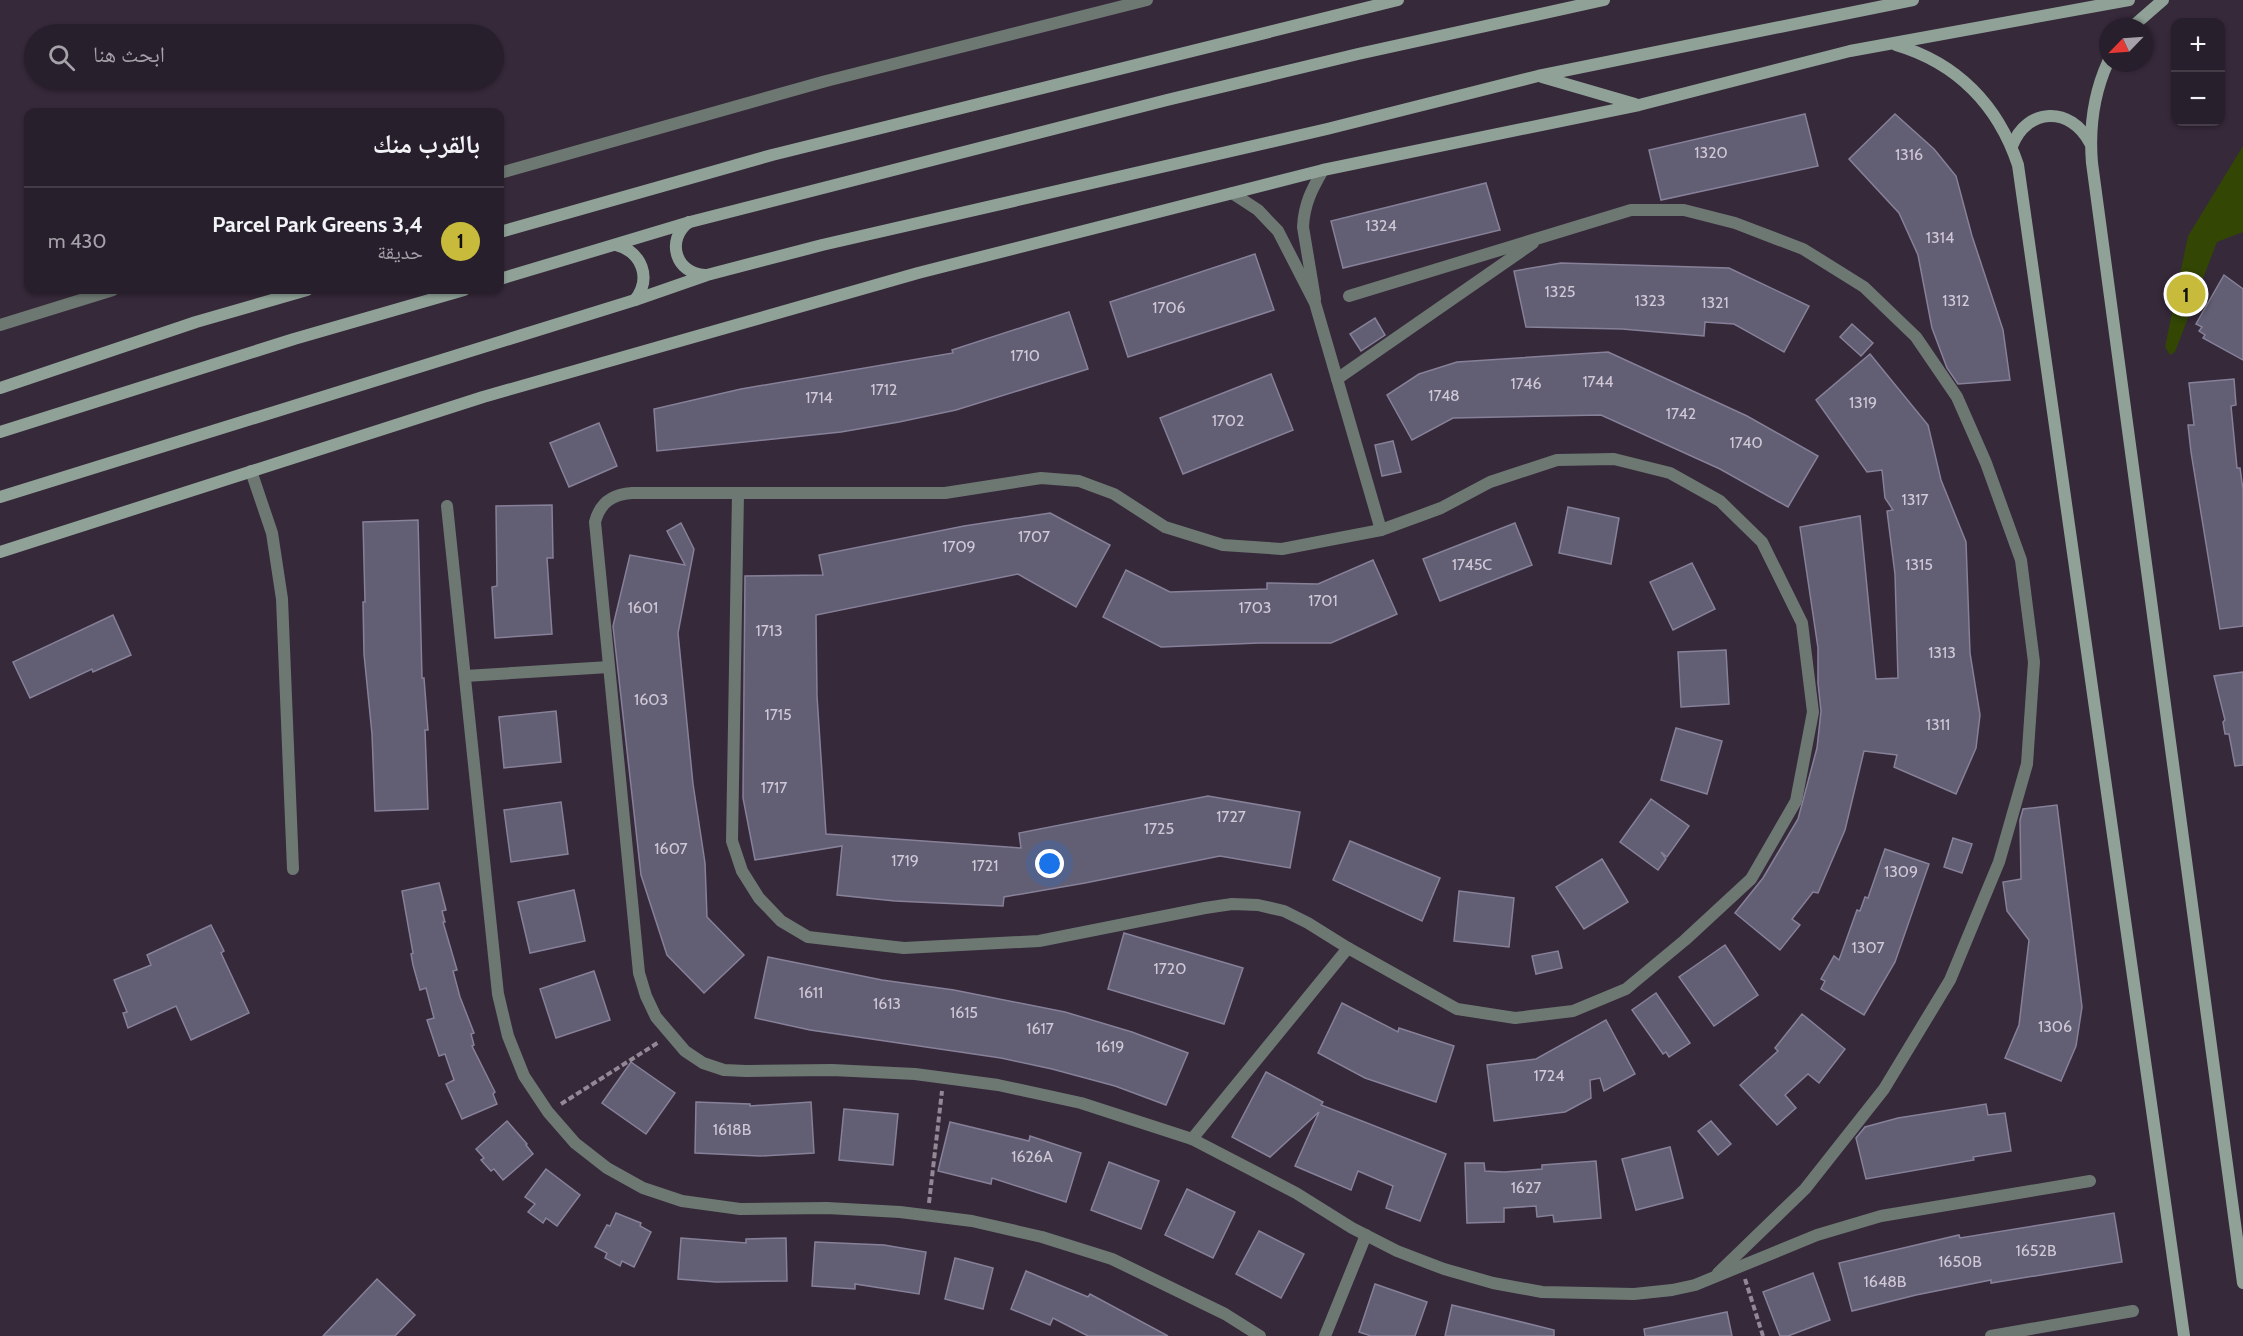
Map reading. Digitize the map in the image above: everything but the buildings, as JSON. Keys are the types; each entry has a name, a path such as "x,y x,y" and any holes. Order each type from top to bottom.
{"street":[{"path":"504,172 826,81 1147,0"},
{"path":"504,231 574,209 784,152 1398,0"},
{"path":"504,278 690,222 1252,79 1604,0"},
{"path":"0,497 635,300 707,275 822,245 1327,129 1538,76 1913,0"},
{"path":"0,552 483,398 918,273 1323,170 1639,105 1850,51 2129,0"},
{"path":"2142,18 2163,0"},
{"path":"1892,44 1931,57 1964,80 1992,110 2012,146 2022,185 2184,1336"},
{"path":"2104,72 2094,102 2090,143 2243,1282"},
{"path":"1538,76 1639,105"},
{"path":"2012,146 2015,137 2028,123 2054,116 2072,121 2086,134 2090,143"},
{"path":"1323,170 1310,194 1303,227 1315,303 1381,530"},
{"path":"1232,193 1258,210 1278,231 1315,303"},
{"path":"1349,296 1631,210 1684,210 1735,223 1803,249 1864,288 1916,338 1957,397 1986,463 2021,560 2034,662 2027,764 1999,862 1950,980 1884,1089 1805,1189 1714,1277"},
{"path":"690,222 678,233 677,256 680,263 692,273 707,275"},
{"path":"1337,379 1543,237"},
{"path":"616,245 633,253 643,269 643,285 635,300"},
{"path":"0,325 100,294"},
{"path":"0,388 196,322 293,294"},
{"path":"0,432 294,339 450,294"},
{"path":"738,493 732,841 742,871 759,898 781,921 808,937 903,948 1039,941 1205,908 1232,904 1258,905 1284,911 1308,922 1348,948 1457,1009 1515,1018 1573,1011 1626,989 1685,940 1751,879 1796,801 1813,712 1802,623 1762,542 1720,501 1670,473 1614,459 1557,460 1490,482 1441,508 1381,530 1282,549 1223,545 1166,527 1114,494 1079,481 1041,478 945,493 738,493 622,493 604,503 595,522 639,973 656,1017 685,1052 703,1063 724,1070 832,1070 915,1074 998,1085 1081,1103 1192,1139 1296,1193 1397,1251 1444,1269 1493,1283 1542,1292 1634,1294 1672,1290 1695,1285 1817,1235 1881,1216 2090,1180"},
{"path":"251,471 272,533 282,599 293,869"},
{"path":"447,506 498,994 512,1046 525,1076 548,1112 575,1143 608,1168 643,1188 682,1201 740,1209 828,1208 927,1215 972,1221 1042,1237 1112,1259 1225,1314 1260,1336"},
{"path":"465,676 609,667"},
{"path":"1192,1139 1348,948"},
{"path":"1325,1336 1366,1235"},
{"path":"1991,1336 2133,1311"}],"path":[{"path":"548,1112 670,1035"},
{"path":"927,1215 943,1077"},
{"path":"1741,1266 1763,1336"}],"green space":[{"path":"2243,146 2243,232 2217,242 2175,352 2170,355 2165,347 2188,236"}],"place":[{"name":"Parcel Park Greens 3,4","path":"2186,294"}]}
